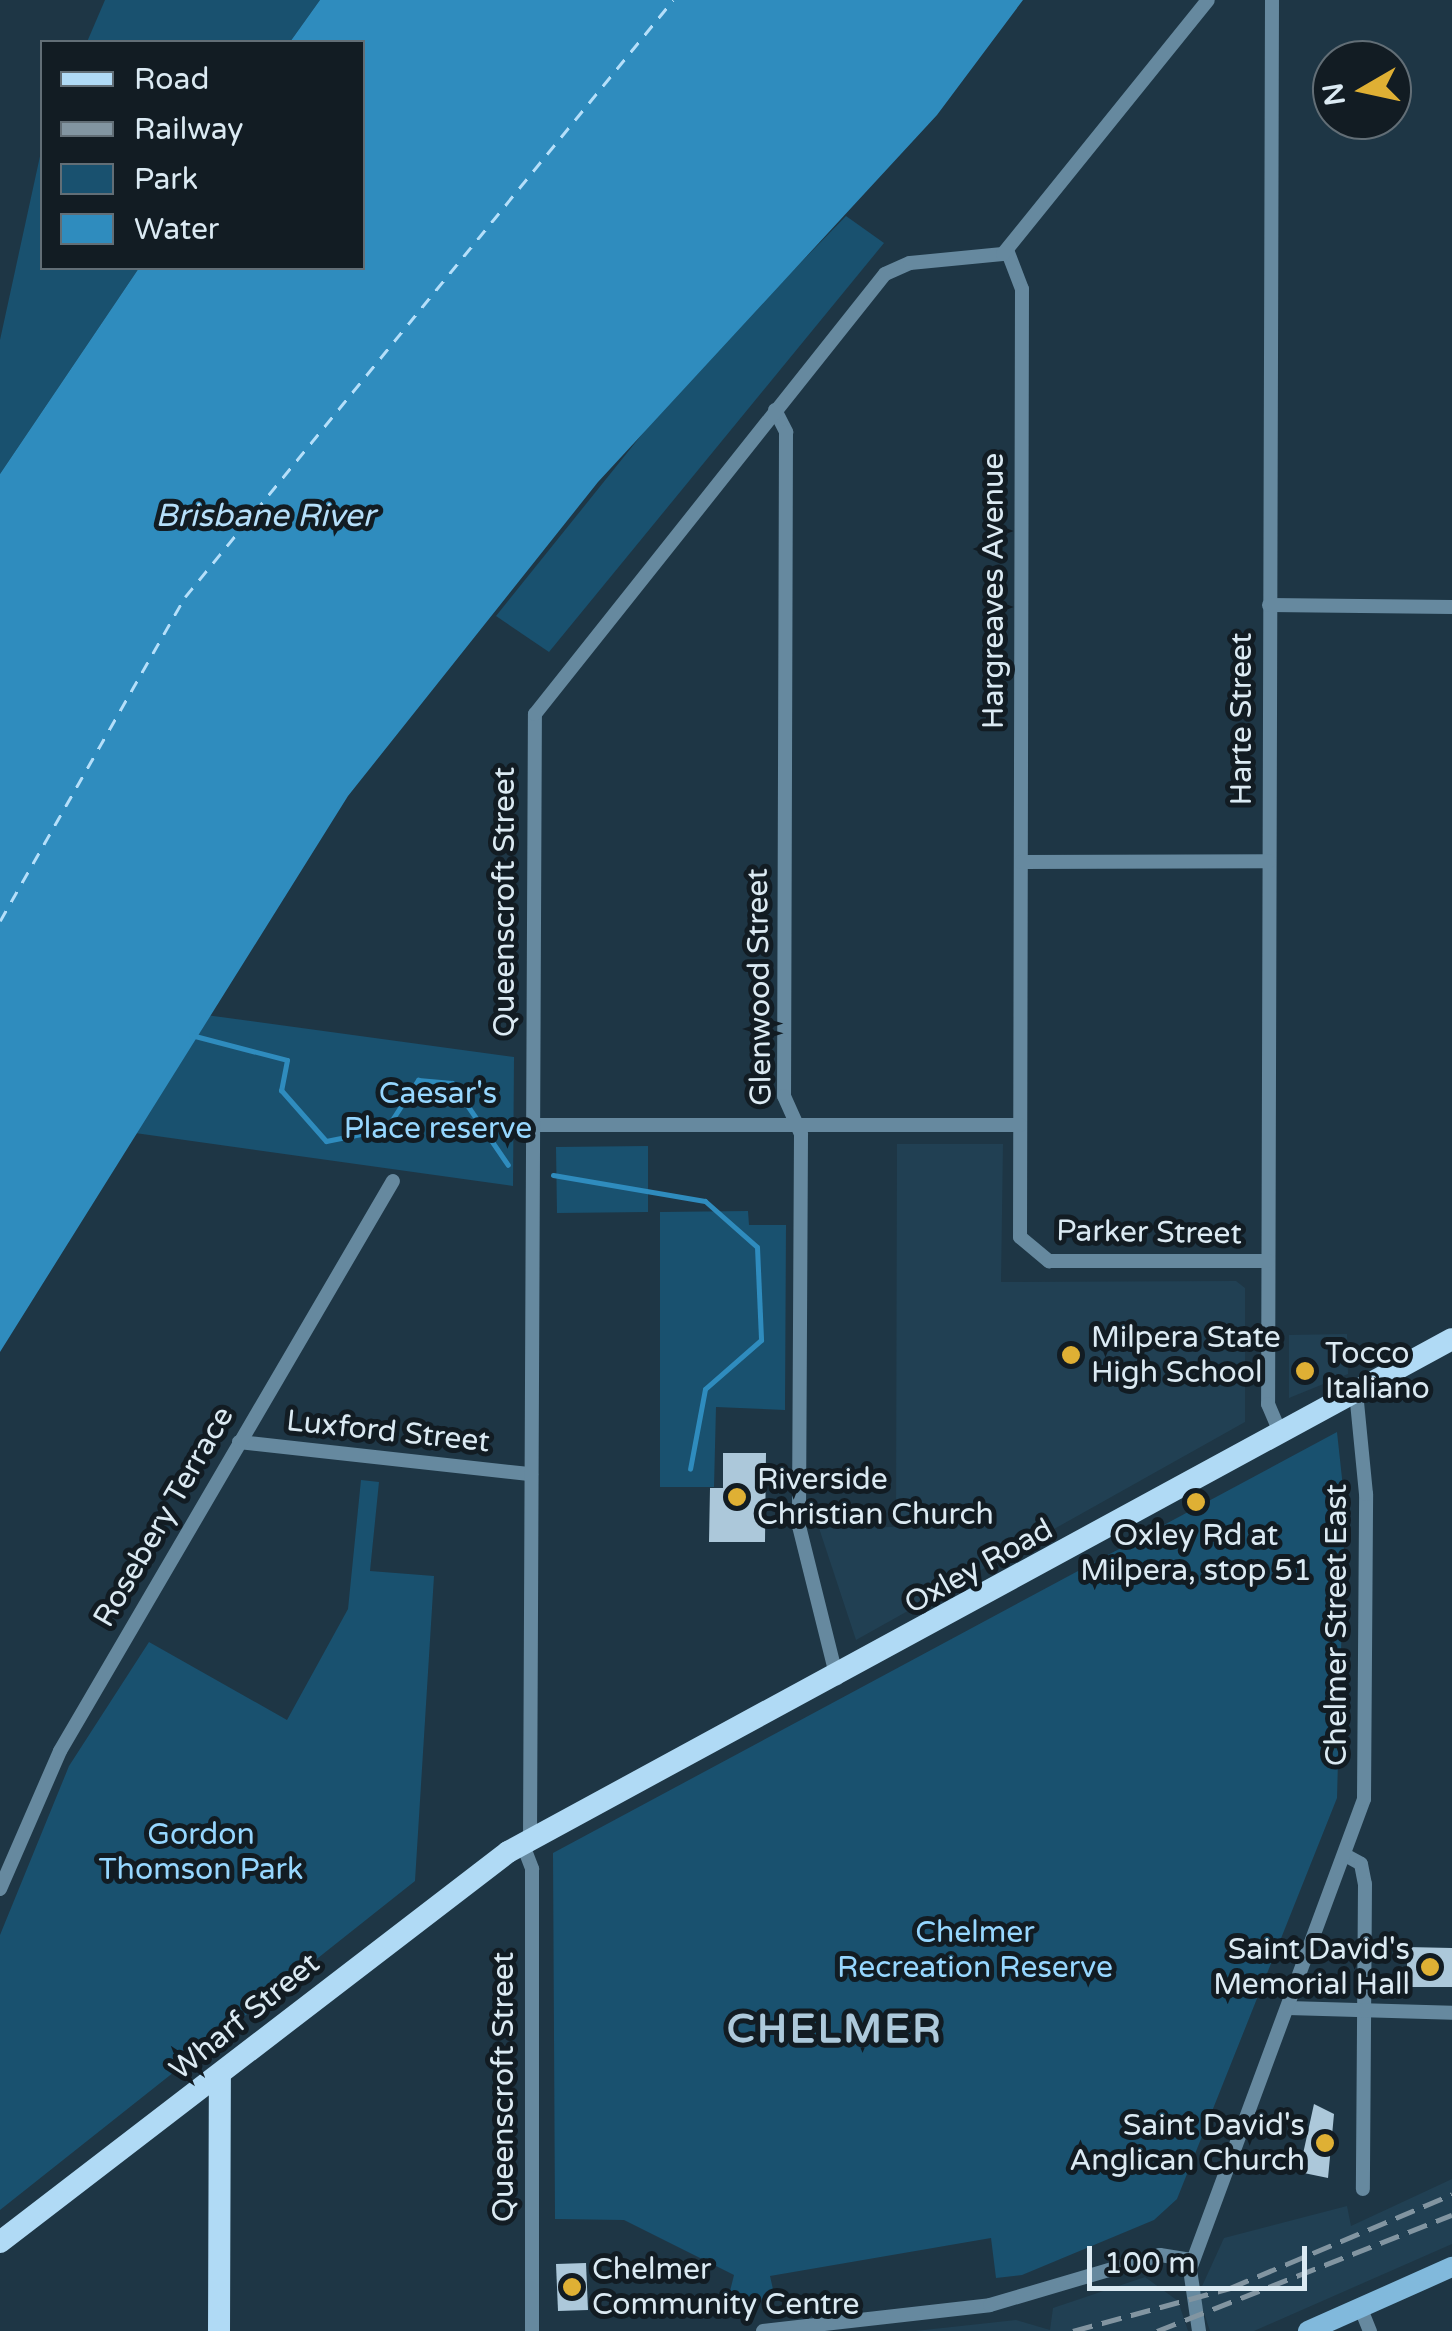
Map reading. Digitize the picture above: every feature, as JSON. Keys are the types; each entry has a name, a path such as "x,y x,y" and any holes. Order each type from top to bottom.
{"main road":[{"name":"Oxley Road","path":"526,1843 838,1678 1452,1339"},
{"name":"Wharf Street","path":"0,2242 220,2077 395,1933 526,1843"},
{"path":"219,2331 220,2077"},
{"path":"1308,2331 1452,2266"}],"street":[{"path":"1006,250 1208,0"},
{"name":"Harte Street","path":"1272,0 1268,1404 1281,1435"},
{"name":"Queenscroft Street","path":"532,2331 532,1868 526,1843 536,714 892,268 1006,250"},
{"name":"Hargreaves Avenue","path":"1006,250 1022,289 1019,1228 1030,1254"},
{"name":"Glenwood Street","path":"775,410 786,432 784,1096 794,1125 798,1526 838,1678"},
{"path":"1269,605 1452,607"},
{"path":"1021,862 1269,862"},
{"path":"532,1125 1020,1125"},
{"name":"Rosebery Terrace","path":"0,1889 60,1751 393,1181"},
{"name":"Parker Street","path":"1030,1254 1268,1262"},
{"name":"Chelmer Street East","path":"1198,2331 1187,2292 1193,2260 1345,1856 1364,1787 1366,1494 1356,1392"},
{"name":"Luxford Street","path":"239,1442 531,1474"},
{"path":"1345,1856 1364,1874 1363,2189"},
{"path":"1288,2008 1452,2013"},
{"path":"763,2331 1009,2302 1160,2255 1193,2260"},
{"path":"1361,2308 1370,2331"}],"shaded area":[{"name":"Milpera State High School","path":"897,1144 1003,1144 1001,1282 1236,1281 1245,1288 1245,1422 856,1640 819,1528 896,1527"},
{"path":"1347,1334 1348,1374 1289,1398 1289,1335"},
{"path":"1452,2179 1452,2244 1254,2331 1210,2331 1198,2295 1224,2238 1347,2206 1351,2226"},
{"path":"1145,2277 1178,2301 1188,2331 915,2331 1016,2320 1050,2330 1053,2308"}],"green space":[{"path":"105,0 320,0 291,40 88,40"},
{"path":"40,156 40,270 138,270 0,474 0,340"},
{"path":"846,216 884,243 549,652 496,616 680,387"},
{"name":"Caesar's Place reserve","path":"206,1015 514,1057 513,1186 135,1133"},
{"path":"648,1146 648,1212 557,1213 556,1147"},
{"path":"748,1211 749,1225 786,1225 785,1410 716,1407 714,1487 660,1487 660,1212"},
{"name":"Chelmer Recreation Reserve","path":"1337,1432 1345,1506 1337,1798 1177,2199 1154,2220 1022,2275 996,2278 991,2238 770,2276 775,2298 726,2307 734,2275 624,2220 555,2219 553,1853"},
{"name":"Gordon Thomson Park","path":"361,1480 379,1482 370,1571 434,1576 415,1881 0,2210 0,1935 69,1766 149,1642 287,1720 348,1609"}],"water":[{"name":"Brisbane River","path":"320,0 1023,0 937,115 598,482 348,796 0,1352 0,474 138,270 365,270 365,40 291,40"}],"building":[{"name":"Riverside Christian Church","path":"723,1453 766,1453 765,1542 709,1542 710,1488 723,1488"},
{"name":"Saint David's Memorial Hall","path":"1407,1947 1452,1948 1452,1987 1407,1987"},
{"name":"Saint David's Anglican Church","path":"1314,2104 1334,2114 1328,2178 1299,2172"},
{"name":"Chelmer Community Centre","path":"586,2263 588,2310 558,2311 556,2264"}],"waterway":[{"path":"191,1035 287,1060 281,1090 326,1141 386,1129 418,1080 452,1083 508,1165"},
{"path":"553,1175 705,1201 757,1247 761,1340 705,1389 690,1469"}],"ferry route":[{"path":"0,921 185,597 673,0"}],"railway":[{"path":"1073,2331 1230,2288 1452,2194"},
{"path":"1157,2331 1452,2215"}],"place":[{"name":"Milpera State High School","path":"1071,1355"},
{"name":"Tocco Italiano","path":"1305,1371"},
{"name":"Riverside Christian Church","path":"737,1497"},
{"name":"Oxley Rd at Milpera, stop 51","path":"1196,1502"},
{"name":"Saint David's Memorial Hall","path":"1430,1967"},
{"name":"Saint David's Anglican Church","path":"1325,2143"},
{"name":"Chelmer Community Centre","path":"572,2287"}],"district":[{"name":"CHELMER","path":"835,2029"}]}
